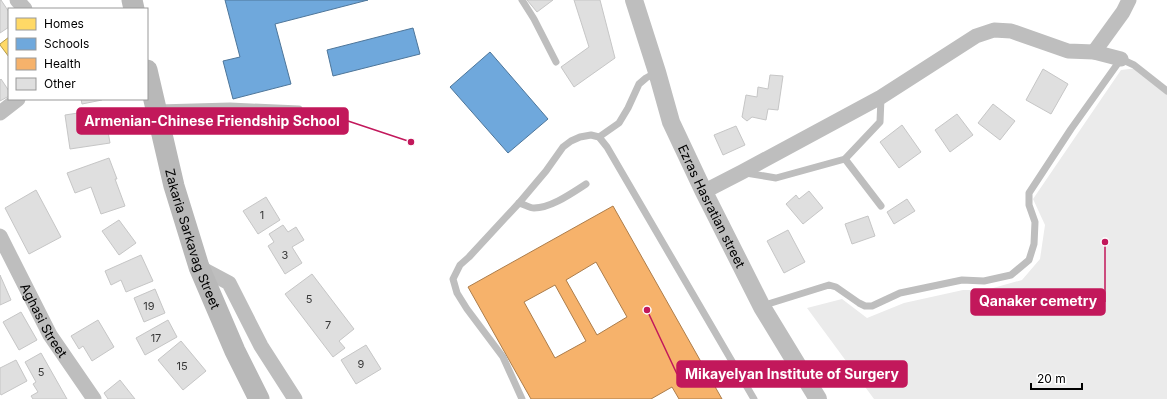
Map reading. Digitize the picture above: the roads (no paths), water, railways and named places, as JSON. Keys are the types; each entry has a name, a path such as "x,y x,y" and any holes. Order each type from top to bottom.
{"main road":[{"name":"Zakaria Sarkavag Street","path":"148,74 174,186 199,267 236,351 260,399"}],"street":[{"path":"17,0 24,8"},
{"name":"Ezras Hasratian street","path":"634,0 678,118 709,189 768,304 826,399"},
{"name":"Ezras Hasratian street","path":"642,0 660,70 671,122 703,190 762,307 818,399"},
{"path":"1094,52 1123,12 1129,0"},
{"path":"709,189 881,97 976,36 994,30 1011,31 1068,51 1094,52 1121,59"},
{"path":"0,113 17,100"},
{"name":"Aghasi Street","path":"0,236 50,335 94,399"},
{"path":"199,267 229,283 261,346 295,399"}],"lane":[{"path":"522,0 534,19 556,62"},
{"path":"768,304 829,285 836,287 859,304 872,306 900,293 962,280 984,281 1011,275 1029,260 1034,244 1035,222 1029,205 1029,194 1071,129 1121,59 1134,65 1167,91"},
{"path":"599,137 619,123 639,84 660,70"},
{"path":"742,172 776,178 845,159 880,122 881,97"},
{"path":"156,108 230,106 299,109"},
{"path":"522,399 503,357 467,309 457,293 453,279 460,265 519,202 546,171 564,147 571,140 591,135 599,137 608,147 754,399"},
{"path":"845,159 881,206"},
{"path":"519,202 532,208 548,206 586,184"}],"place":[{"name":"Armenian-Chinese Friendship School","path":"411,142"},
{"name":"Qanaker cemetry","path":"1105,242"},
{"name":"Mikayelyan Institute of Surgery","path":"647,310"}]}
